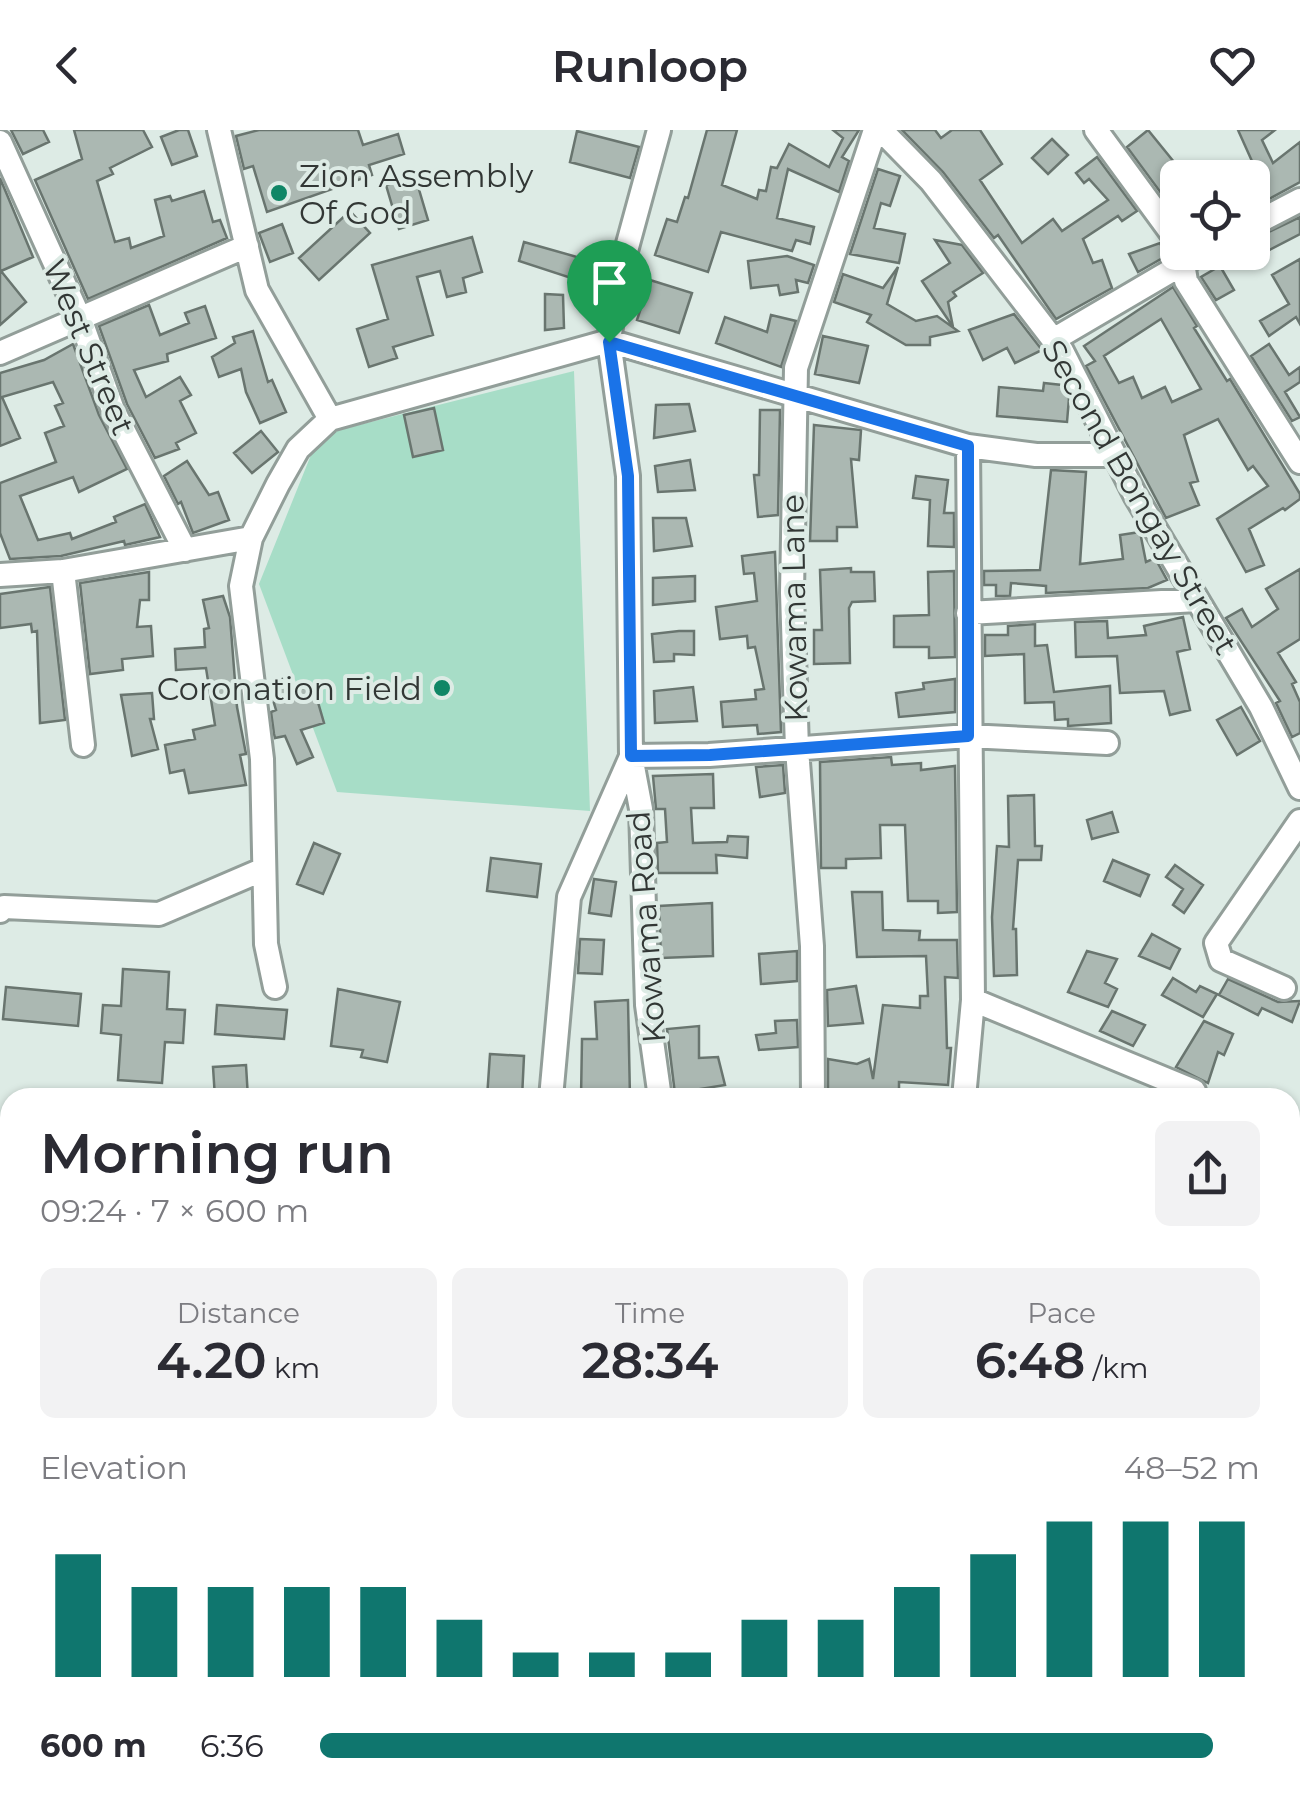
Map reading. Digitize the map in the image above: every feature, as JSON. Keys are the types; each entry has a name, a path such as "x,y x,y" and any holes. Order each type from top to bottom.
{"street":[{"path":"219,130 257,290 330,419"},
{"path":"552,1088 569,897 631,756 628,476 609,342 617,284 659,130"},
{"name":"Second Bongay Street","path":"878,130 931,181 1053,340 1260,707 1300,788"},
{"name":"Kowama Lane","path":"813,1088 812,946 797,749 792,593 794,396 796,368 878,130"},
{"path":"1096,130 1160,217"},
{"name":"West Street","path":"0,142 80,321 113,410 185,550"},
{"path":"1270,216 1300,200"},
{"path":"0,353 248,246"},
{"path":"1053,340 1160,270"},
{"path":"1186,270 1186,281 1300,462"},
{"path":"276,986 266,944 262,759 241,586 252,538 298,449 330,419 609,342 968,446 1036,456 1116,455"},
{"path":"965,1088 972,1000 968,446"},
{"path":"2,568 64,572 252,538"},
{"path":"64,572 84,745"},
{"path":"968,613 1197,600"},
{"path":"631,756 968,736 1107,743"},
{"name":"Kowama Road","path":"631,756 641,809 647,1005 659,1088"},
{"path":"1284,988 1221,960 1216,943 1300,821"},
{"path":"0,911 4,907 159,914 264,870"},
{"path":"972,1000 1187,1088"}],"green space":[{"name":"Coronation Field","path":"574,371 590,811 337,792 259,584 319,435"}],"building":[{"path":"11,130 43,130 49,142 23,154"},
{"path":"74,130 143,130 152,147 110,168 113,174 97,181 115,242 129,238 131,248 164,236 155,200 170,196 172,201 204,191 213,222 220,220 227,238 88,299 35,180 82,159"},
{"path":"188,130 197,156 172,165 161,137"},
{"path":"259,130 358,130 363,145 398,134 404,154 369,165 372,175 267,212 253,166 244,169 236,136"},
{"path":"707,130 737,130 722,185 757,199 759,190 766,191 771,167 777,168 789,144 829,167 843,138 833,130 859,130 842,157 849,161 839,192 788,169 777,218 814,227 810,244 796,240 792,251 721,232 708,272 655,255 667,219 677,222 685,197 688,198"},
{"path":"902,130 935,130 941,138 952,130 980,130 1002,164 980,180 1022,243 1053,219 1062,231 1108,200 1089,179 1084,183 1076,173 1097,157 1137,211 1122,221 1118,216 1083,239 1093,263 1102,260 1112,288 1056,319 998,235 994,238 943,172"},
{"path":"1148,130 1172,160 1160,160 1160,192 1127,147"},
{"path":"1238,130 1275,130 1262,140 1273,163 1300,142 1300,182 1270,198 1270,160 1251,160"},
{"path":"577,131 639,147 630,178 570,162"},
{"path":"1052,139 1068,155 1048,174 1032,158"},
{"path":"878,169 900,176 890,206 881,203 874,228 905,234 899,263 850,254"},
{"path":"415,176 428,220 399,229 386,185"},
{"path":"0,178 33,257 1,271 26,302 0,325"},
{"path":"350,211 370,233 319,280 299,258"},
{"path":"1300,217 1300,234 1270,250 1270,231"},
{"path":"282,224 293,253 270,262 259,233"},
{"path":"472,237 482,272 463,278 466,292 447,297 440,271 417,277 433,335 393,347 397,358 369,367 357,329 388,319 372,265"},
{"path":"935,240 962,245 983,273 953,292 956,296 948,302 953,327 922,281 950,263"},
{"path":"524,242 577,257 571,278 519,261"},
{"path":"1160,243 1160,259 1138,272 1129,254"},
{"path":"787,256 814,265 808,283 796,280 798,292 780,295 778,285 751,288 748,261"},
{"path":"1300,259 1300,324 1296,317 1269,336 1260,321 1289,304 1272,275"},
{"path":"898,267 887,304 916,321 937,316 958,331 930,337 930,345 906,345 867,322 871,315 834,302 843,274 883,288"},
{"path":"1222,270 1234,290 1216,300 1201,277"},
{"path":"650,280 692,293 679,333 637,320"},
{"path":"1173,287 1197,326 1194,328 1300,494 1300,499 1285,510 1249,529 1264,565 1246,572 1217,519 1268,486 1253,466 1248,470 1218,419 1184,435 1198,481 1190,483 1199,505 1166,518 1086,366 1095,361 1084,346","holes":["1161,319 1201,389 1172,402 1165,387 1142,398 1133,377 1119,383 1104,356"]},
{"path":"545,294 563,295 564,328 545,330"},
{"path":"149,305 160,335 189,323 185,313 205,306 216,338 167,354 168,361 134,370 146,397 180,377 191,395 180,401 196,433 176,443 179,449 155,458 127,404 99,326"},
{"path":"1014,314 1042,350 1015,363 1007,348 983,360 969,330"},
{"path":"771,315 796,321 781,367 716,343 725,317 767,332"},
{"path":"253,331 268,382 272,380 286,412 260,423 241,369 219,377 212,357 235,343 233,337"},
{"path":"823,336 868,346 859,383 815,374"},
{"path":"73,344 99,415 127,469 79,492 73,477 20,496 38,540 70,533 72,539 116,522 114,517 145,504 160,537 61,556 10,559 0,533 0,483 56,462 45,433 64,426 55,406 63,403 53,382 2,397 20,438 0,446 0,373 44,360"},
{"path":"1269,344 1289,375 1300,367 1300,382 1285,392 1300,417 1292,421 1251,356"},
{"path":"1044,383 1062,385 1069,398 1067,422 997,416 999,387 1043,391"},
{"path":"689,404 695,431 654,438 656,405"},
{"path":"434,408 443,450 413,457 404,415"},
{"path":"760,410 780,410 778,515 758,517 754,475 759,475"},
{"path":"814,425 861,430 859,460 851,459 857,527 837,527 837,541 810,541"},
{"path":"261,431 278,452 252,473 234,453"},
{"path":"690,460 695,490 658,492 655,466"},
{"path":"187,461 209,495 218,492 229,520 193,533 181,502 178,504 164,476"},
{"path":"1051,470 1086,472 1080,564 1123,559 1120,535 1140,532 1146,562 1155,558 1167,580 1148,588 1046,593 1046,586 1011,583 1010,596 996,596 996,585 984,585 984,571 1040,570"},
{"path":"916,476 948,480 944,513 954,513 954,547 928,546 930,500 913,498"},
{"path":"653,518 686,518 692,546 654,551"},
{"path":"775,552 781,732 758,734 757,725 723,727 721,702 756,699 755,690 764,689 755,647 748,648 747,636 720,639 716,607 757,601 754,573 744,574 742,556"},
{"path":"851,568 851,572 874,572 875,601 852,602 849,608 850,663 814,664 814,630 822,630 820,570"},
{"path":"1300,569 1300,639 1278,653 1296,682 1292,684 1300,702 1300,733 1292,737 1276,703 1280,701 1226,618 1242,609 1252,627 1278,609 1266,589"},
{"path":"954,571 955,657 929,658 929,647 894,647 894,616 929,615 928,572"},
{"path":"149,572 149,600 140,600 137,627 151,626 153,656 122,659 123,670 90,674 80,583"},
{"path":"695,576 695,601 653,605 653,578"},
{"path":"50,587 65,720 40,723 37,631 32,632 31,624 0,628 0,594"},
{"path":"223,596 230,617 237,707 246,754 240,755 246,785 189,793 184,770 170,773 165,745 195,739 193,730 215,725 206,668 176,670 175,649 205,647 204,629 209,628 203,600"},
{"path":"1183,617 1190,649 1177,652 1190,710 1170,715 1164,691 1120,693 1117,656 1076,657 1075,622 1107,621 1108,638 1146,635 1144,626"},
{"path":"1035,624 1035,646 1047,645 1054,692 1110,686 1111,723 1068,726 1068,719 1055,720 1054,702 1025,703 1024,654 985,656 985,635 1008,635 1008,626"},
{"path":"694,631 694,655 674,654 674,661 654,662 652,634"},
{"path":"282,679 287,693 313,685 324,723 301,730 313,757 297,764 285,736 275,738 274,734 271,712 276,710 268,683"},
{"path":"955,679 955,712 899,717 896,693 924,689 923,683"},
{"path":"693,687 697,721 655,723 654,691"},
{"path":"152,693 154,719 150,719 158,749 132,756 121,695"},
{"path":"1241,707 1260,741 1237,755 1217,720"},
{"path":"891,757 892,765 921,763 921,770 955,766 957,912 938,913 938,901 908,901 905,825 880,825 881,858 846,859 846,868 821,868 820,762"},
{"path":"783,765 785,793 760,797 756,767"},
{"path":"713,774 714,808 691,808 693,843 727,842 728,836 748,837 747,858 716,855 717,873 658,873 657,843 667,842 665,809 656,809 653,776"},
{"path":"1034,795 1035,846 1042,846 1041,860 1018,860 1013,929 1017,975 994,976 992,917 997,846 1009,847 1008,796"},
{"path":"1112,812 1118,832 1092,839 1087,820"},
{"path":"314,843 340,854 323,894 297,884"},
{"path":"491,858 541,864 537,897 487,891"},
{"path":"1113,860 1149,875 1140,896 1104,881"},
{"path":"1175,865 1203,885 1184,913 1173,905 1183,889 1166,877"},
{"path":"594,879 616,882 611,916 589,913"},
{"path":"852,892 882,892 883,930 920,931 919,940 957,940 958,978 945,977 947,1048 951,1048 948,1085 899,1082 899,1088 828,1088 828,1059 857,1064 869,1059 873,1079 883,1005 920,1008 920,996 928,996 926,956 857,957"},
{"path":"712,903 713,956 661,958 659,906"},
{"path":"1152,934 1180,949 1170,969 1139,956"},
{"path":"580,939 604,940 602,974 578,973"},
{"path":"797,951 797,981 761,984 759,954"},
{"path":"1087,951 1117,959 1105,983 1117,989 1108,1007 1068,992"},
{"path":"123,969 169,972 167,1009 185,1010 183,1043 165,1042 162,1083 118,1080 121,1035 101,1033 103,1005 121,1006"},
{"path":"1173,978 1196,992 1200,986 1217,994 1203,1017 1162,995"},
{"path":"1228,979 1278,1002 1300,1001 1292,1022 1262,1008 1258,1015 1219,995"},
{"path":"856,986 863,1023 828,1026 827,990"},
{"path":"6,987 81,994 78,1026 3,1019"},
{"path":"338,989 400,1002 387,1062 361,1057 363,1050 331,1046"},
{"path":"628,1000 630,1088 581,1088 582,1039 597,1039 595,1002"},
{"path":"217,1005 287,1010 284,1039 215,1034"},
{"path":"1112,1011 1145,1025 1133,1046 1100,1031"},
{"path":"797,1020 798,1047 759,1050 756,1035 776,1033 775,1021"},
{"path":"1204,1021 1233,1034 1224,1055 1218,1052 1208,1083 1176,1067"},
{"path":"699,1026 699,1058 718,1057 725,1085 674,1088 667,1029"},
{"path":"490,1054 524,1056 522,1088 488,1088"},
{"path":"246,1065 247,1088 214,1088 213,1067"}],"place":[{"name":"Zion Assembly Of God","path":"279,193"},
{"name":"Coronation Field","path":"442,688"}],"route":[{"path":"609,342 968,446 968,736 710,755 631,756 628,476 609,342"}]}
